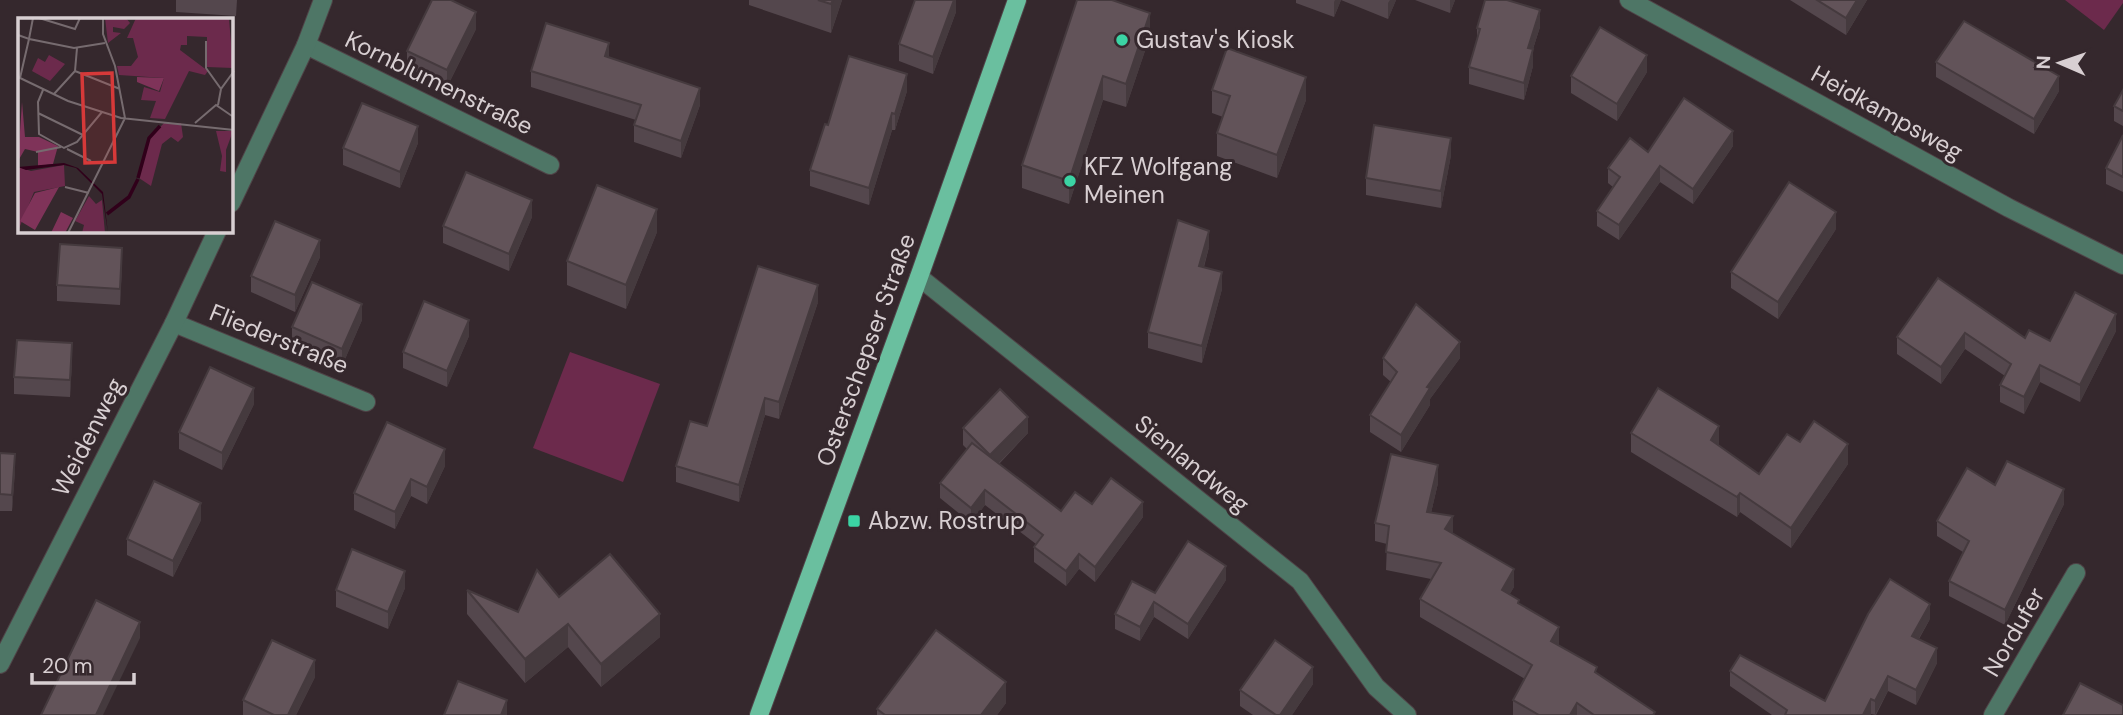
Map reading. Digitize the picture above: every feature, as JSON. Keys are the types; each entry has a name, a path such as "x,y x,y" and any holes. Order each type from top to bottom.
{"main road":[{"name":"Osterschepser Straße","path":"759,715 1017,0"}],"street":[{"path":"233,198 306,45 323,0"},
{"name":"Heidkampsweg","path":"1629,0 1997,201 2123,265"},
{"name":"Kornblumenstraße","path":"306,45 550,165"},
{"name":"Weidenweg","path":"0,664 174,323 216,233"},
{"name":"Sienlandweg","path":"919,277 1300,581 1376,687 1407,715"},
{"name":"Fliederstraße","path":"174,323 366,402"},
{"name":"Nordufer","path":"1993,715 2076,573"}],"shaded area":[{"path":"2065,0 2123,0 2123,3 2104,30"},
{"path":"570,352 660,384 623,482 533,448"}],"building":[{"path":"432,0 451,0 476,12 447,70 407,51"},
{"path":"915,0 954,0 933,57 899,44"},
{"path":"1077,0 1112,0 1150,13 1126,84 1103,76 1069,181 1022,165"},
{"path":"1485,0 1507,0 1540,10 1528,48 1533,49 1524,83 1469,67"},
{"path":"1817,0 1857,0 1846,18"},
{"path":"1964,21 2059,76 2034,119 1936,62"},
{"path":"546,23 609,43 605,56 700,88 681,141 634,125 641,105 531,71"},
{"path":"1600,27 1647,55 1617,104 1571,76"},
{"path":"1227,48 1306,77 1277,155 1217,133 1230,96 1212,90"},
{"path":"849,56 907,74 869,188 810,170 825,124 828,125"},
{"path":"2123,90 2123,111 2114,106"},
{"path":"1684,98 1733,131 1693,189 1660,166 1619,225 1597,211 1620,177 1608,168 1630,138 1648,152"},
{"path":"362,103 418,126 400,172 343,148"},
{"path":"1374,125 1451,138 1441,191 1366,178"},
{"path":"2123,135 2123,177 2106,168"},
{"path":"466,172 532,200 509,254 443,226"},
{"path":"1789,182 1836,212 1778,302 1731,272"},
{"path":"597,185 657,209 626,285 567,261"},
{"path":"1178,220 1209,231 1199,266 1222,272 1202,346 1148,332"},
{"path":"275,221 320,240 295,295 251,276"},
{"path":"60,244 122,248 120,289 57,285"},
{"path":"758,266 818,285 779,402 765,398 739,485 676,466 690,421 707,426"},
{"path":"1938,278 2025,338 2029,330 2050,341 2075,292 2116,314 2080,385 2040,365 2024,397 2000,385 2011,364 1965,333 1941,367 1897,337"},
{"path":"312,282 362,304 342,349 292,327"},
{"path":"424,301 469,320 447,371 403,352"},
{"path":"1416,304 1460,342 1427,387 1430,388 1401,435 1370,415 1397,372 1383,358"},
{"path":"17,340 72,343 70,380 14,377"},
{"path":"210,367 254,388 222,453 179,432"},
{"path":"1658,388 1719,426 1711,440 1759,474 1787,434 1800,442 1814,421 1848,444 1791,528 1740,493 1737,497 1631,433"},
{"path":"1000,389 1028,417 990,455 963,428"},
{"path":"387,422 445,449 427,487 411,479 395,512 354,493"},
{"path":"972,443 1061,511 1075,492 1092,504 1111,478 1143,502 1095,567 1079,554 1066,571 1034,547 1043,535 985,490 971,508 940,483"},
{"path":"0,453 15,454 12,495 0,494"},
{"path":"1391,454 1438,465 1427,512 1453,516 1445,529 1514,569 1502,590 1519,600 1518,603 1559,627 1551,641 1597,667 1595,672 1655,712 1653,715 1594,715 1577,703 1570,715 1539,715 1513,700 1532,665 1420,599 1441,563 1386,552 1389,526 1375,523"},
{"path":"2007,461 2064,489 2005,610 1949,581 1969,541 1937,521 1967,468 1995,485"},
{"path":"154,481 201,503 173,561 127,539"},
{"path":"1188,541 1226,566 1188,624 1154,602 1140,627 1115,614 1132,581 1155,593"},
{"path":"352,549 405,571 388,612 336,590"},
{"path":"610,554 660,614 601,664 568,624 525,659 467,590 518,612 537,570 559,597"},
{"path":"1890,579 1930,604 1912,636 1937,648 1916,690 1888,676 1875,701 1871,699 1863,715 1785,715 1787,710 1730,671 1740,655 1825,701 1868,614"},
{"path":"96,600 140,622 96,715 41,715"},
{"path":"936,630 1006,682 981,715 885,715 877,709"},
{"path":"272,640 315,660 288,715 274,715 243,700"},
{"path":"1275,640 1313,667 1280,715 1276,715 1240,690"},
{"path":"458,681 507,700 501,715 444,715"},
{"path":"2080,683 2123,705 2123,715 2063,715"}],"place":[{"name":"Gustav's Kiosk","path":"1122,40"},
{"name":"KFZ Wolfgang Meinen","path":"1070,181"},
{"name":"Abzw. Rostrup","path":"854,521"}]}
